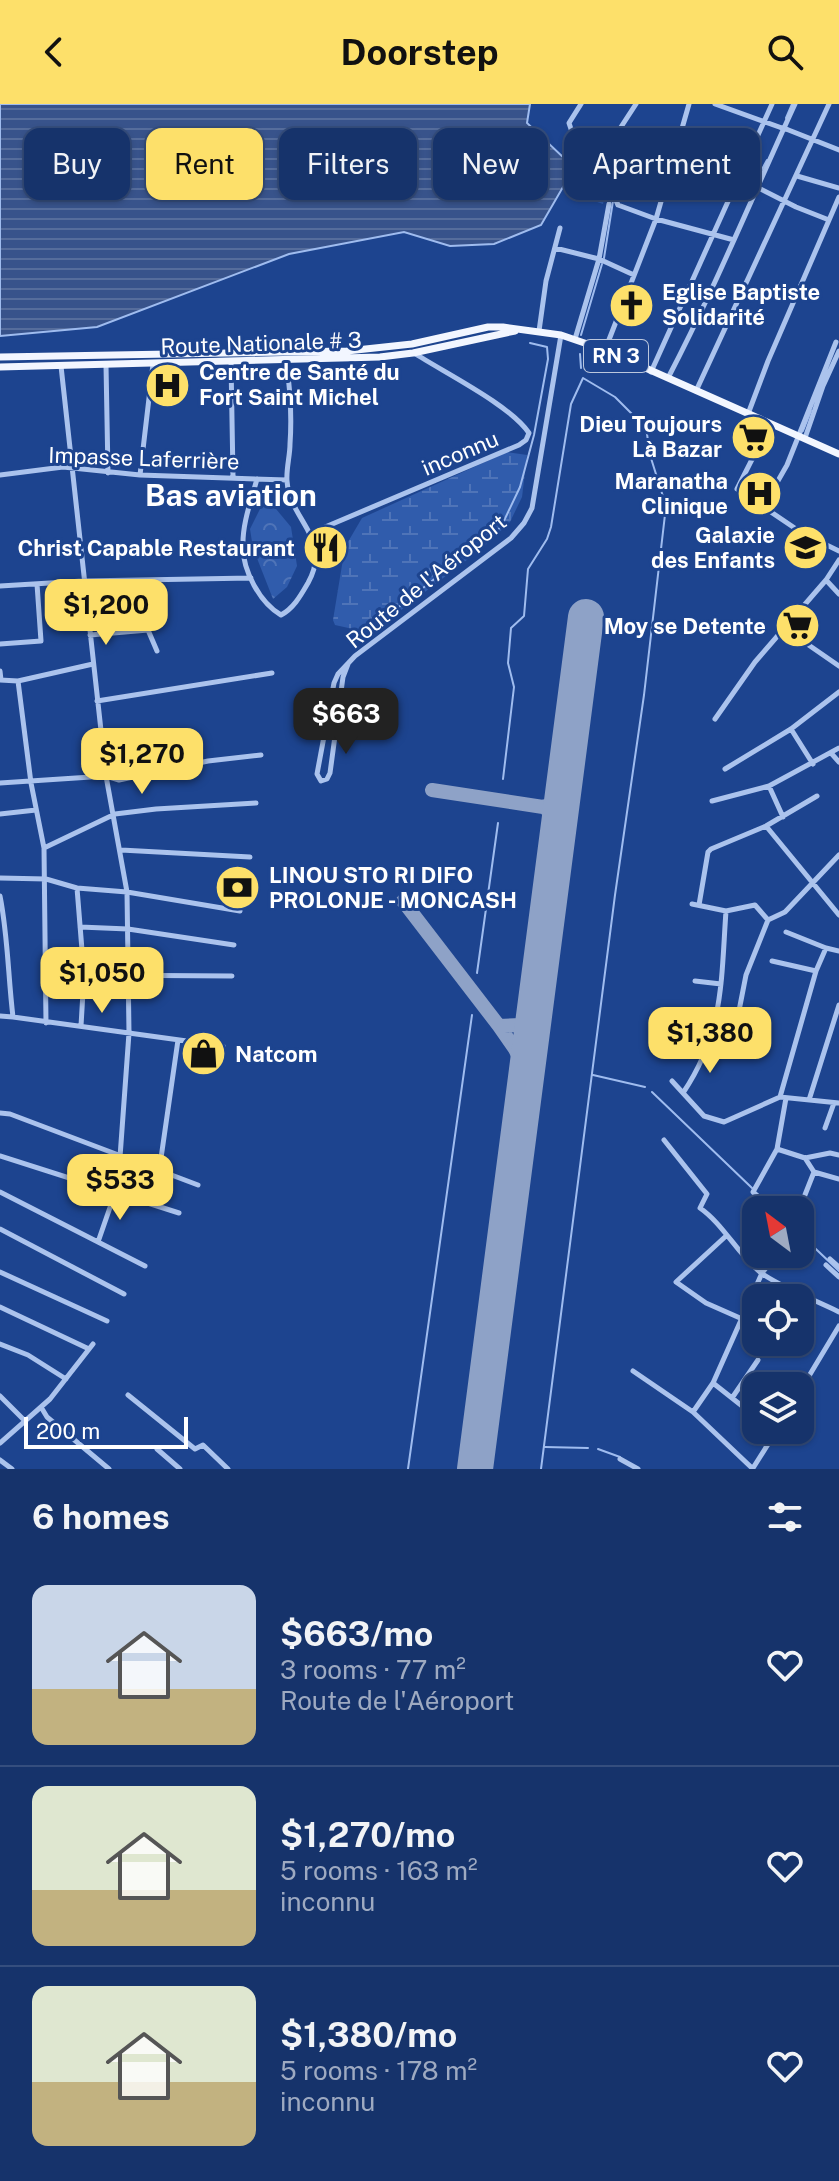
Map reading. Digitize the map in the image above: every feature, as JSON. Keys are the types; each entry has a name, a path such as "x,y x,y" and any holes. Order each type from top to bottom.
{"main road":[{"name":"Route Nationale # 3","path":"0,367 231,362 380,349 488,327 539,331 605,350 837,454"},
{"name":"Route Nationale # 3","path":"0,357 180,354 286,357 413,353 520,330"},
{"path":"180,354 180,364"}],"street":[{"path":"571,128 569,123 581,104"},
{"path":"621,128 636,104"},
{"path":"682,128 688,104"},
{"path":"715,104 839,150"},
{"path":"760,131 772,104"},
{"path":"760,178 795,104"},
{"path":"695,392 829,104"},
{"path":"797,176 839,188"},
{"path":"760,188 829,220"},
{"path":"748,414 839,197"},
{"path":"616,200 618,205 656,219 734,240"},
{"path":"605,350 662,200"},
{"path":"651,372 729,200"},
{"path":"667,379 702,312 750,200"},
{"path":"575,339 601,261 609,204"},
{"path":"539,331 546,281 560,228"},
{"path":"555,248 601,261 634,275"},
{"name":"Route de l'Aéroport","path":"348,664 343,677 329,777 321,781 317,774 338,674 348,664 511,538 524,523 532,508 561,335"},
{"path":"802,437 836,342"},
{"path":"763,507 802,437 839,351"},
{"name":"inconnu","path":"311,533 519,445 528,437 527,430 509,413 413,353"},
{"path":"257,479 242,548 251,578 269,608 281,615 300,597 315,569 317,551 311,533 291,502 287,480 290,429 286,357"},
{"path":"231,362 233,477"},
{"path":"140,475 153,364"},
{"path":"106,365 108,473"},
{"path":"61,366 106,776 127,892 129,1033 120,1157"},
{"path":"770,424 737,489 802,533 839,551"},
{"path":"837,454 839,443"},
{"name":"Impasse Laferrière","path":"0,475 70,468 140,475 287,480"},
{"path":"715,719 755,662 826,580 839,560"},
{"path":"0,586 251,578"},
{"path":"826,580 839,594"},
{"path":"0,644 41,641 37,584"},
{"path":"784,628 839,666"},
{"path":"90,635 148,630 157,651"},
{"path":"0,671 0,680 18,681 93,664"},
{"path":"97,701 272,673"},
{"path":"18,681 31,783 44,848 49,1023"},
{"path":"725,769 791,729 839,692"},
{"path":"791,729 813,764"},
{"path":"712,801 769,786 839,748"},
{"path":"831,753 839,762"},
{"path":"0,783 106,776 119,780 208,761 261,755"},
{"path":"769,786 783,817"},
{"path":"768,920 755,905 726,911 696,904 708,852 766,826 817,796"},
{"path":"44,848 115,814 256,803"},
{"path":"0,814 36,810"},
{"path":"766,826 838,912"},
{"path":"121,850 250,857"},
{"path":"718,1014 737,1021 746,975 768,920 785,912 839,855"},
{"path":"0,878 46,879 77,888 127,892 240,911"},
{"path":"77,888 84,975 81,1026"},
{"path":"0,896 7,929 8,981 13,1017"},
{"path":"683,1093 711,1041 718,1014 726,911"},
{"path":"80,927 128,929 234,945"},
{"path":"786,932 839,951"},
{"path":"758,1196 753,1192 777,1149 783,1098 816,971 826,948"},
{"path":"772,961 816,971"},
{"path":"84,975 232,976"},
{"path":"695,981 721,984"},
{"path":"809,1100 839,1005"},
{"path":"0,1016 223,1046"},
{"path":"159,1172 178,1040"},
{"path":"672,1081 704,1116 724,1122 783,1098 837,1103 825,1128"},
{"path":"0,1113 10,1114 198,1185"},
{"path":"664,1140 707,1194 700,1208 712,1216 726,1236 762,1273 839,1312"},
{"path":"777,1149 805,1158 830,1153 839,1155"},
{"path":"0,1156 179,1213"},
{"path":"805,1158 814,1172 839,1179"},
{"path":"805,1196 814,1172"},
{"path":"0,1192 145,1266"},
{"path":"98,1242 115,1193"},
{"path":"0,1229 124,1294"},
{"path":"726,1236 676,1282 706,1303 740,1318"},
{"path":"839,1267 828,1262 839,1277"},
{"path":"693,1412 713,1383 740,1318 766,1268"},
{"path":"0,1272 107,1321"},
{"path":"0,1307 91,1346 41,1407 0,1443"},
{"path":"812,1372 839,1327"},
{"path":"0,1344 28,1355 66,1379"},
{"path":"732,1398 758,1360"},
{"path":"633,1371 693,1412 752,1469 767,1444"},
{"path":"713,1383 742,1406"},
{"path":"128,1395 195,1449 203,1445 228,1469"},
{"path":"0,1396 25,1421"},
{"path":"41,1407 47,1417 109,1469"},
{"path":"157,1449 180,1469"},
{"path":"620,1459 638,1469"},
{"path":"0,1460 12,1469"}],"green space":[{"path":"507,452 527,455 522,497 510,522 480,550 371,633 335,625 333,620 345,547 362,518"},
{"path":"266,497 291,527 297,566 287,587 273,599 253,548 250,529"}],"shaded area":[{"path":"0,104 530,104 527,123 532,128 433,128 433,200 548,200 548,143 564,158 564,185 541,225 494,244 450,246 404,232 289,254 97,327 0,336"}],"waterway":[{"path":"786,118 792,104"},
{"path":"760,173 767,160"},
{"path":"604,258 613,201"},
{"path":"581,335 602,264"},
{"path":"373,627 501,527 520,487 534,435 548,359 547,347 530,343"},
{"path":"580,354 581,368"},
{"path":"503,779 514,687 508,663 511,628 524,616 528,569 551,527 571,404 583,378 615,397 641,423 647,434 650,455 666,506 644,695 541,1469"},
{"path":"803,431 811,411"},
{"path":"477,973 498,823"},
{"path":"408,1469 472,1015"},
{"path":"593,1075 645,1087"},
{"path":"652,1092 752,1188"},
{"path":"814,1247 839,1271"},
{"path":"545,1447 588,1448"},
{"path":"598,1449 620,1457"}],"taxiway":[{"path":"432,790 543,807 553,804 563,792"},
{"path":"543,807 554,813 559,827"},
{"path":"403,901 499,1026 527,1074"},
{"path":"499,1026 521,1025 534,1013"}],"runway":[{"path":"475,1469 586,617"}],"place":[{"name":"Eglise Baptiste Solidarité","path":"631,305"},
{"name":"Centre de Santé du Fort Saint Michel","path":"168,385"},
{"name":"Dieu Toujours Là Bazar","path":"753,437"},
{"name":"Maranatha Clinique","path":"759,494"},
{"name":"Christ Capable Restaurant","path":"326,548"},
{"name":"Galaxie des Enfants","path":"806,548"},
{"name":"Moy se Detente","path":"797,626"},
{"name":"LINOU STO RI DIFO PROLONJE - MONCASH","path":"238,888"},
{"name":"Natcom","path":"204,1054"}],"district":[{"name":"Bas aviation","path":"231,495"}]}
